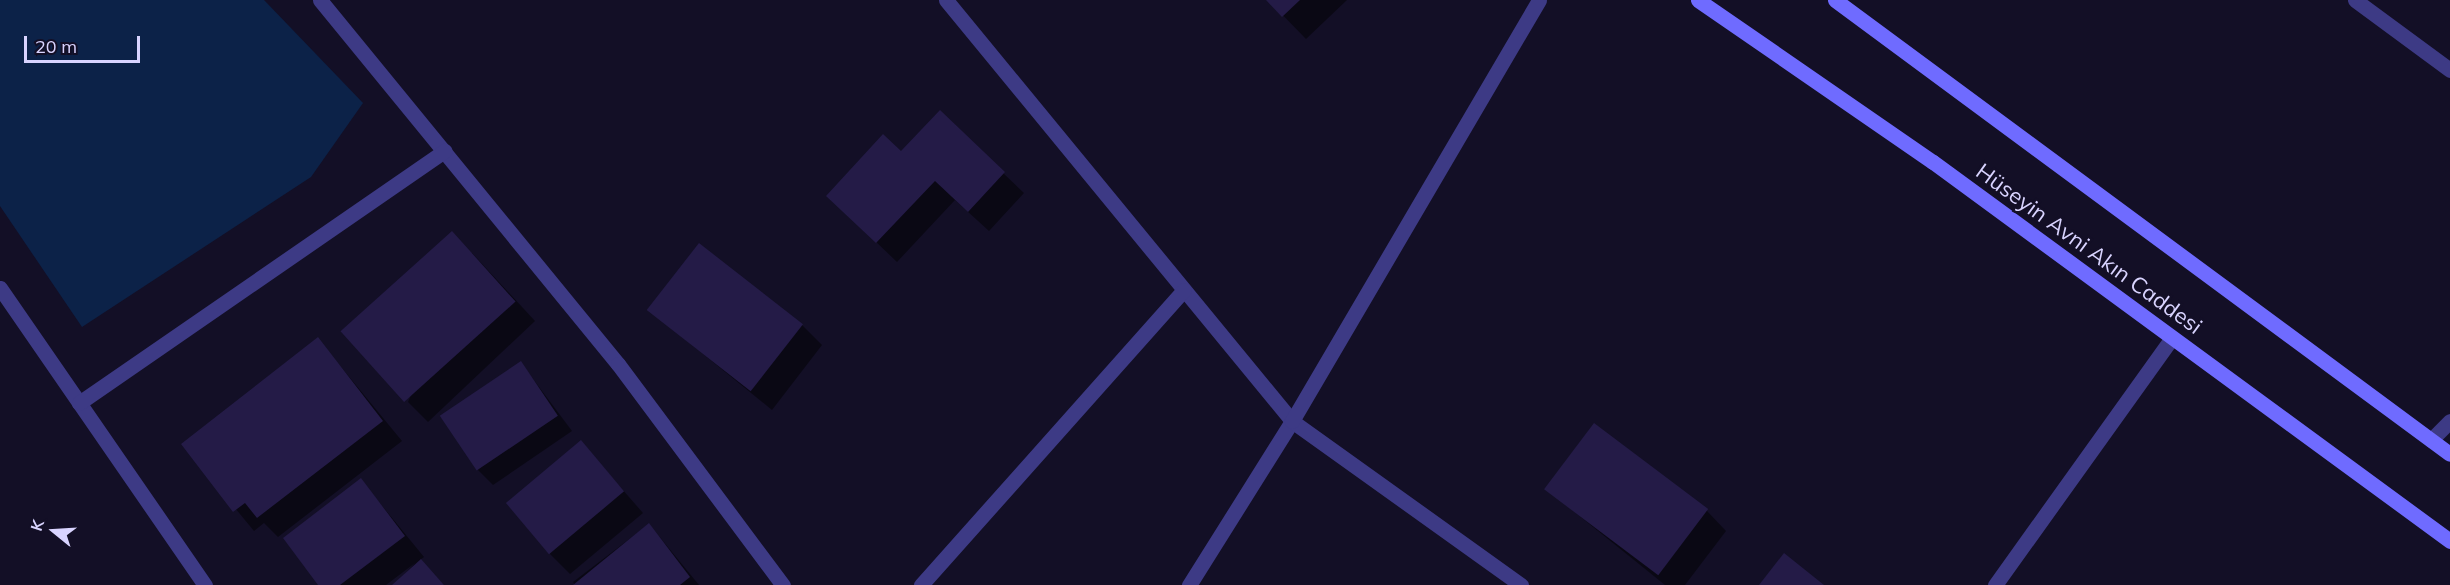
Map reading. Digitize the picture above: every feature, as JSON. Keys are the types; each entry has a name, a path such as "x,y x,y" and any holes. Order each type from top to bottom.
{"main road":[{"name":"Hüseyin Avni Akın Caddesi","path":"1698,0 2172,338 2450,541"},
{"path":"1834,0 2450,454"}],"street":[{"path":"320,0 618,364 783,585"},
{"path":"946,0 1292,421 1521,585"},
{"path":"1189,585 1292,421 1539,0"},
{"path":"2355,0 2450,70"},
{"path":"79,403 444,152"},
{"path":"0,288 205,585"},
{"path":"921,585 1184,290"},
{"path":"1995,585 2172,338"},
{"path":"2431,440 2450,421"}],"water":[{"path":"0,0 264,0 363,103 311,177 82,327 0,206"}],"building":[{"path":"1266,0 1300,0 1282,17"},
{"path":"940,110 1005,172 968,212 935,181 876,243 826,196 883,134 901,151"},
{"path":"452,231 516,302 404,402 341,331"},
{"path":"699,243 803,324 751,391 647,310"},
{"path":"318,337 383,421 257,518 245,503 233,512 181,444"},
{"path":"521,361 558,416 477,471 440,416"},
{"path":"1594,423 1708,509 1658,575 1544,489"},
{"path":"581,440 624,491 549,554 506,503"},
{"path":"361,478 405,536 340,585 318,585 283,538"},
{"path":"649,523 690,577 680,585 573,585"},
{"path":"1784,553 1824,585 1759,585"},
{"path":"421,559 444,585 392,585"}]}
